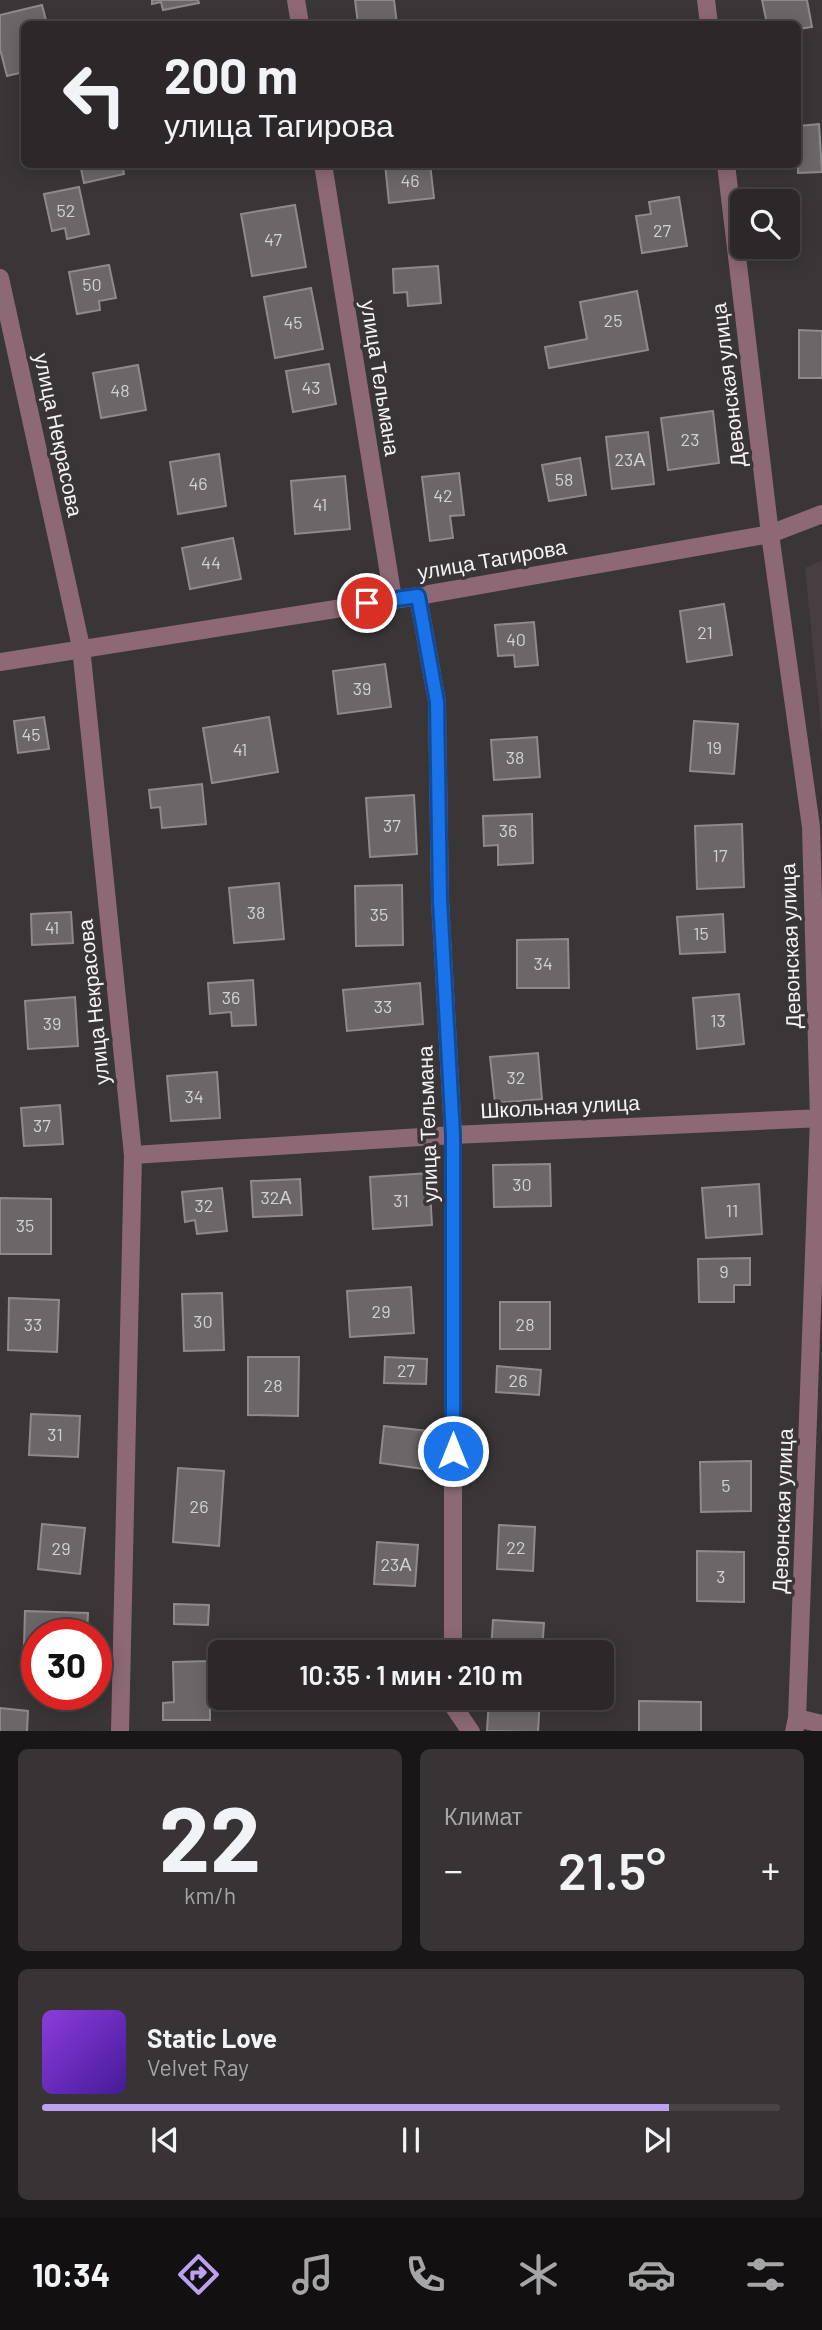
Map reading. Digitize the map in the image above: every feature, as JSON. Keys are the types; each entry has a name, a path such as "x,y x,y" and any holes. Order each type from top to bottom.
{"street":[{"path":"296,0 300,21"},
{"path":"706,0 709,21"},
{"name":"улица Тельмана","path":"324,168 393,599"},
{"name":"Девонская улица","path":"726,168 770,534 811,827 820,1118 818,1327 795,1725"},
{"name":"улица Некрасова","path":"0,278 81,646 133,1155 120,1731"},
{"name":"улица Тагирова","path":"0,662 81,646 418,596 770,534 822,514"},
{"name":"улица Тельмана","path":"418,596 437,702 440,900 453,1135 453,1640"},
{"name":"Школьная улица","path":"133,1155 453,1135 820,1118"},
{"path":"456,1710 471,1731"},
{"path":"795,1725 822,1724"}],"shaded area":[{"path":"822,560 822,738 805,568"}],"building":[{"path":"152,0 198,0 199,3 163,10 161,2 152,4"},
{"path":"355,0 394,0 397,21 358,21"},
{"path":"762,0 807,0 812,27 801,29 801,21 766,21"},
{"path":"42,5 46,21 21,21 21,73 7,76 0,49 0,15"},
{"path":"819,124 822,172 798,173 798,168 801,168 801,126"},
{"path":"81,168 123,168 124,174 84,183"},
{"path":"385,168 430,168 434,198 389,203"},
{"path":"79,187 89,234 67,239 65,228 52,231 44,194"},
{"path":"679,197 687,246 642,253 636,216 651,214 649,202"},
{"path":"295,205 306,267 252,276 241,214"},
{"path":"109,265 116,298 99,301 100,310 77,314 69,272"},
{"path":"438,266 441,303 408,306 407,292 394,293 393,269"},
{"path":"311,288 323,349 275,358 264,297"},
{"path":"637,291 648,350 549,368 545,347 587,339 580,302"},
{"path":"799,330 822,331 822,378 799,378"},
{"path":"329,364 336,404 293,412 286,371"},
{"path":"138,365 146,410 101,418 93,373"},
{"path":"713,411 719,463 668,470 661,418"},
{"path":"648,432 654,484 612,489 606,437"},
{"path":"219,454 226,506 178,514 170,462"},
{"path":"580,458 586,495 549,501 542,465"},
{"path":"459,473 464,515 450,516 453,538 430,541 422,477"},
{"path":"345,476 350,529 295,534 291,481"},
{"path":"233,538 241,579 190,589 182,548"},
{"path":"724,604 732,655 687,662 680,611"},
{"path":"534,622 538,665 515,667 514,655 498,656 495,625"},
{"path":"385,664 391,707 338,714 333,671"},
{"path":"44,717 49,749 18,753 14,721"},
{"path":"269,717 278,772 212,783 203,728"},
{"path":"694,721 738,724 734,774 690,771"},
{"path":"537,737 540,777 494,780 491,740"},
{"path":"202,784 206,824 162,828 160,807 151,808 149,790"},
{"path":"414,795 417,854 370,857 366,798"},
{"path":"532,814 533,863 498,865 498,845 484,846 483,816"},
{"path":"742,824 744,887 697,889 695,826"},
{"path":"279,883 284,939 234,943 229,888"},
{"path":"402,885 403,945 356,946 355,886"},
{"path":"71,912 73,943 32,945 31,914"},
{"path":"723,914 725,952 680,954 677,917"},
{"path":"568,939 569,988 517,988 517,940"},
{"path":"253,980 256,1025 232,1026 231,1012 210,1014 208,983"},
{"path":"420,983 423,1024 347,1031 343,990"},
{"path":"739,994 744,1044 697,1049 693,998"},
{"path":"75,997 78,1046 28,1049 25,1001"},
{"path":"538,1053 542,1099 495,1103 490,1057"},
{"path":"217,1072 220,1118 171,1121 167,1076"},
{"path":"60,1105 63,1144 24,1146 21,1108"},
{"path":"550,1164 551,1206 494,1207 493,1165"},
{"path":"429,1173 432,1225 373,1229 370,1177"},
{"path":"300,1179 302,1215 253,1217 251,1181"},
{"path":"759,1184 762,1234 706,1238 702,1188"},
{"path":"222,1188 227,1231 197,1234 195,1220 185,1222 182,1192"},
{"path":"0,1198 51,1199 51,1254 0,1254"},
{"path":"750,1258 750,1285 734,1285 734,1302 699,1302 698,1259"},
{"path":"411,1287 414,1333 350,1337 347,1291"},
{"path":"222,1293 224,1350 184,1351 182,1294"},
{"path":"9,1298 59,1300 57,1352 8,1350"},
{"path":"500,1302 550,1302 550,1349 500,1349"},
{"path":"248,1357 299,1357 298,1416 248,1415"},
{"path":"385,1357 427,1359 426,1384 384,1383"},
{"path":"497,1366 541,1370 539,1395 496,1392"},
{"path":"31,1414 80,1416 78,1457 29,1455"},
{"path":"384,1426 428,1431 424,1469 380,1463"},
{"path":"751,1461 751,1511 701,1512 700,1462"},
{"path":"178,1468 224,1471 219,1546 173,1542"},
{"path":"42,1524 85,1528 80,1574 38,1569"},
{"path":"499,1525 535,1527 533,1571 497,1569"},
{"path":"377,1542 418,1545 415,1586 374,1584"},
{"path":"697,1551 744,1552 744,1602 697,1601"},
{"path":"174,1604 209,1605 208,1625 174,1624"},
{"path":"25,1611 88,1613 88,1619 25,1619"},
{"path":"493,1620 544,1623 543,1640 492,1640"},
{"path":"208,1661 210,1720 163,1720 163,1703 174,1702 173,1662"},
{"path":"639,1701 701,1702 701,1731 639,1731"},
{"path":"0,1708 28,1711 27,1731 0,1731"},
{"path":"488,1710 539,1710 538,1731 487,1731"}],"route":[{"path":"367,603 418,596 437,702 440,900 453,1135 453,1451"}]}
